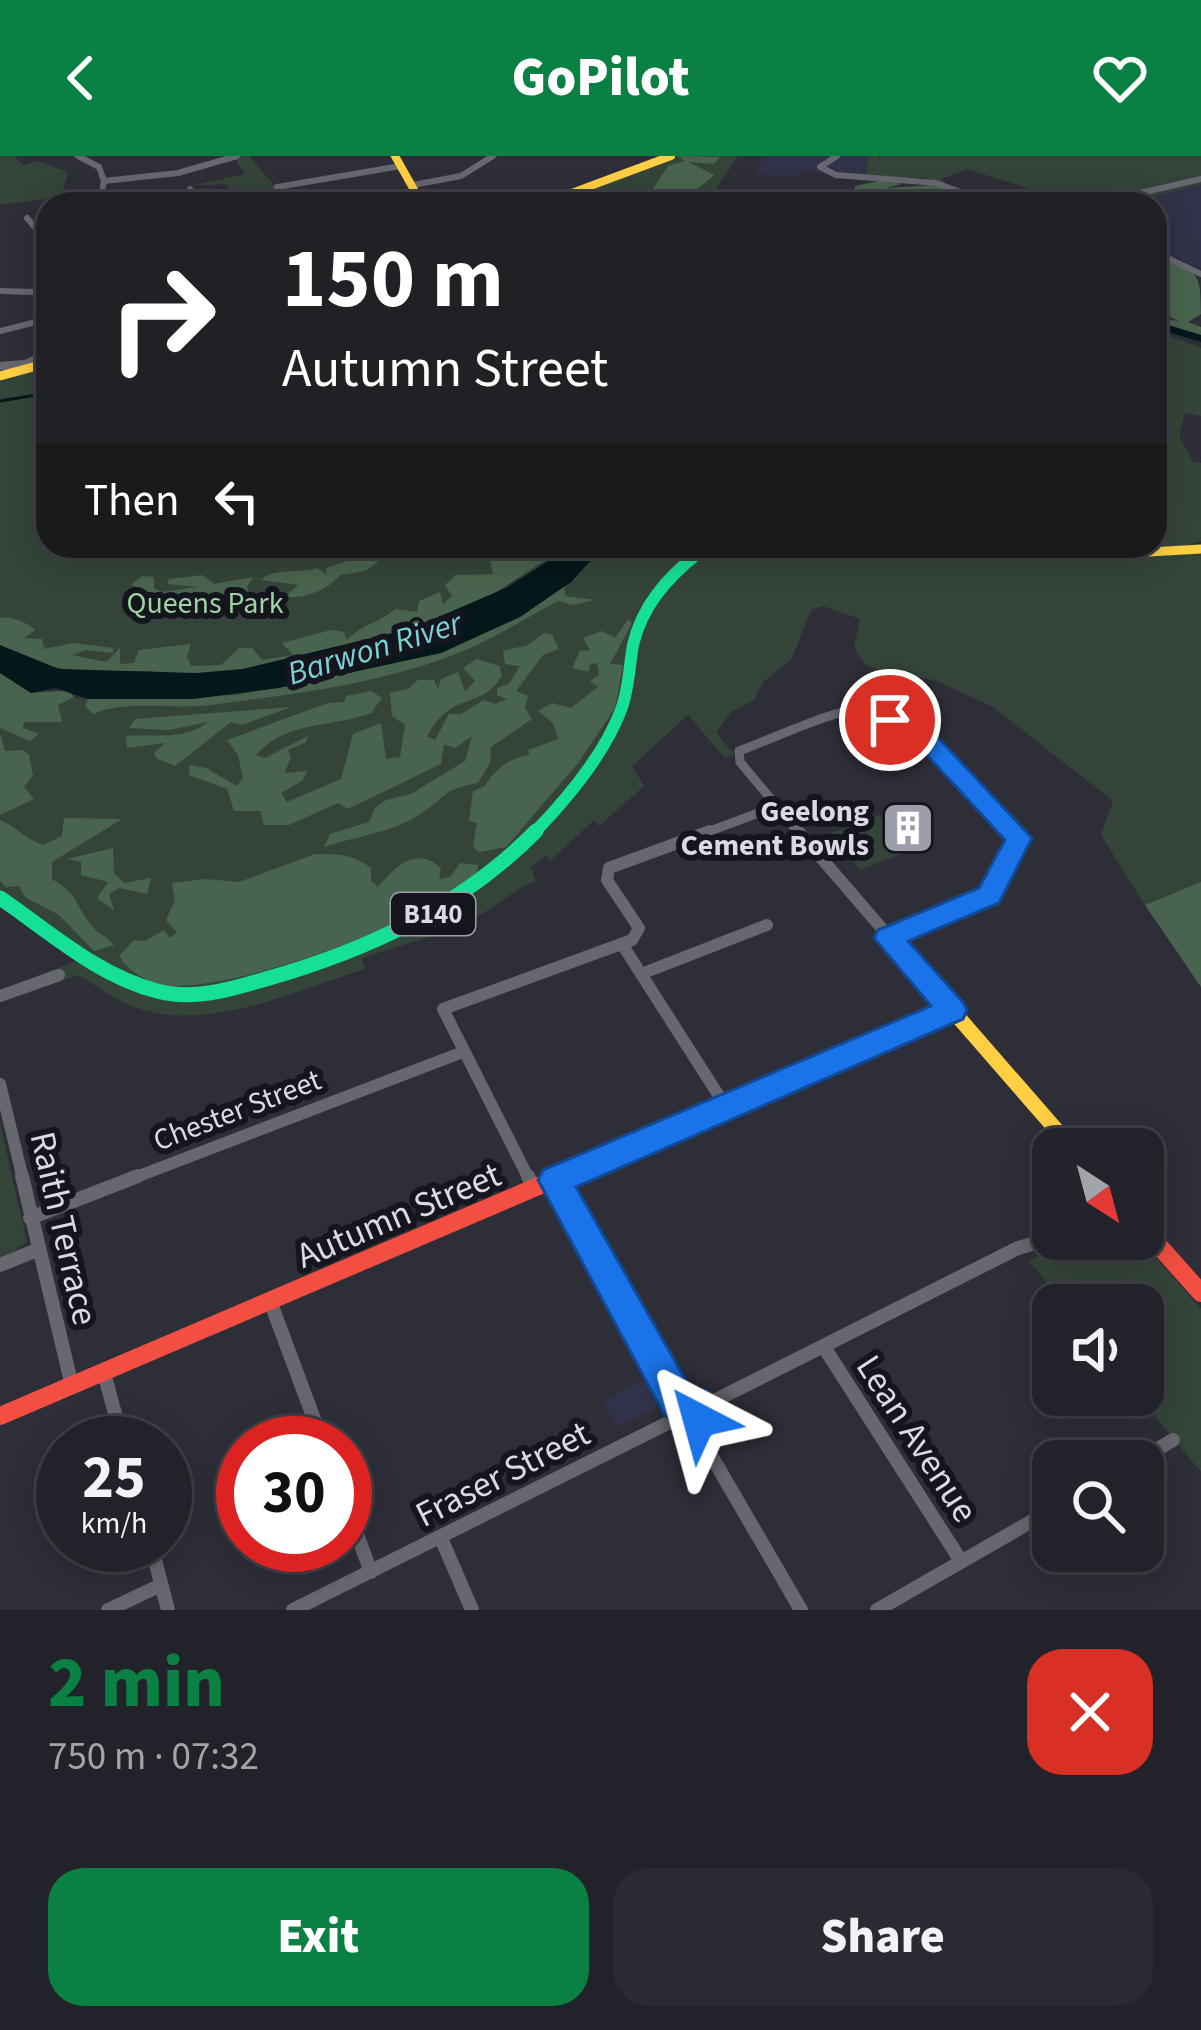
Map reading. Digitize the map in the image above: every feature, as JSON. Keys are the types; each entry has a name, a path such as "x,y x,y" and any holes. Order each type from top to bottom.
{"main road":[{"path":"574,192 670,156"},
{"path":"398,161 417,192"},
{"path":"0,376 36,365"},
{"path":"1167,551 1201,547"},
{"name":"B140","path":"0,898 128,980 175,996 225,989 318,963 441,910 475,890 495,871 593,756 616,722 628,692 640,621 692,558"},
{"path":"952,1010 1055,1128"},
{"name":"Autumn Street","path":"0,1416 952,1010"},
{"path":"1164,1252 1201,1293"}],"street":[{"path":"78,156 97,164 104,181 102,192"},
{"path":"191,156 198,164"},
{"path":"104,181 178,173 237,156"},
{"path":"413,185 460,176 493,156"},
{"path":"837,156 820,167 836,176 937,183 961,192"},
{"path":"277,187 398,161"},
{"path":"1145,192 1201,179"},
{"path":"26,218 36,229"},
{"path":"1167,258 1201,274"},
{"path":"0,290 36,292"},
{"path":"0,331 36,322"},
{"path":"0,366 26,367 36,361"},
{"path":"888,938 989,896 1019,838 1015,829 922,734 866,711 855,710 742,750 737,756 740,762 888,938 952,1010"},
{"path":"534,1189 443,1010 638,935 639,928 607,880 609,868 777,806"},
{"path":"641,974 767,926"},
{"path":"622,944 726,1107"},
{"path":"0,996 59,975"},
{"name":"Chester Street","path":"30,1218 464,1052"},
{"name":"Raith Terrace","path":"0,1084 72,1386"},
{"path":"554,1180 685,1429 694,1426"},
{"path":"698,1409 1032,1244"},
{"path":"0,1264 37,1250"},
{"path":"270,1301 313,1416"},
{"name":"Lean Avenue","path":"824,1347 962,1562"},
{"path":"104,1372 116,1416"},
{"path":"676,1412 687,1401 698,1409"},
{"path":"698,1409 694,1426 801,1610"},
{"name":"Fraser Street","path":"372,1572 676,1412"},
{"path":"1164,1445 1173,1440"},
{"path":"877,1610 1032,1521"},
{"path":"442,1538 472,1610"},
{"path":"158,1572 168,1610"},
{"name":"Fraser Street","path":"292,1610 371,1572"},
{"path":"109,1610 161,1585"}],"shaded area":[{"path":"764,156 869,156 865,179 799,171 797,177 756,174"},
{"path":"1201,184 1201,268 1167,254 1167,193"},
{"path":"647,1378 658,1397 655,1409 616,1427 604,1400"}],"green space":[{"path":"0,156 14,156 23,165 38,161 68,172 60,192 36,192 36,200 0,205"},
{"path":"233,156 249,156 280,192 231,192 225,184 192,186 245,174"},
{"path":"676,156 738,156 714,192 582,192"},
{"path":"678,156 720,157 714,164 688,162 714,175 692,192 651,192 668,166 685,161"},
{"path":"869,156 878,156 882,163 880,156 1201,156 1201,184 1167,193 1039,192 967,169 941,179 947,184 925,178 866,177"},
{"path":"883,180 901,184 886,188 935,185 954,192 855,192 855,186"},
{"path":"1167,261 1188,269 1200,287 1201,314 1188,322 1201,327 1201,336 1167,326 1167,320 1179,321 1167,316"},
{"path":"1167,335 1201,348 1201,416 1185,413 1179,436 1193,462 1201,463 1201,541 1174,550 1201,549 1201,882 1145,905 1101,835 1113,801 993,707 935,680 882,673 865,664 854,648 860,619 823,606 811,610 791,660 763,682 754,700 731,712 716,733 734,754 725,758 688,715 632,766 644,786 599,826 594,820 550,861 546,856 531,867 536,881 473,917 475,922 362,958 365,969 216,1013 156,1013 121,1001 78,975 28,993 24,981 89,956 0,898 0,673 42,693 88,699 168,696 520,617 571,582 593,558 1167,558"},
{"name":"Queens Park","path":"36,369 36,558 553,558 522,577 298,659 153,671 0,645 0,379"},
{"path":"355,558 384,558 365,571 340,575 308,595 285,597 298,585 261,580 273,573 317,568 327,575 326,568"},
{"path":"489,558 550,558 492,595 419,627 275,664 189,674 81,670 31,661 0,645 0,618 4,618 32,627 35,630 24,638 42,639 44,649 74,643 113,648 113,653 85,650 72,655 106,662 120,648 120,664 134,663 139,650 191,644 187,656 191,666 221,665 239,648 252,648 262,660 293,655 282,643 331,630 344,632 347,640 395,609 417,612 419,601 440,592 443,604 452,596 445,585 455,575 493,574"},
{"path":"202,575 214,584 253,577 249,593 284,592 264,613 254,614 234,603 203,598 168,599 158,611 143,613 144,604 127,595 139,588 131,585 142,576 154,577 154,588 161,592 198,587 167,584 169,579"},
{"path":"564,586 565,596 594,600 573,605 558,601 474,646 400,672 210,705 120,707 93,714 85,706 88,699 237,695 441,653 520,617"},
{"path":"628,619 632,623 610,664 623,665 615,708 578,763 506,847 479,852 473,847 477,823 469,821 473,791 485,786 504,765 530,754 528,750 558,739 553,723 538,711 552,703 571,708 598,687 590,681 599,675 597,663 590,664 589,672 572,668 580,651 590,650 583,638 602,631 615,638"},
{"path":"544,633 552,635 559,649 543,655 516,691 528,696 525,708 532,719 491,747 490,763 478,783 450,791 399,825 324,847 330,834 369,822 375,808 386,800 411,794 465,761 472,736 455,748 444,744 441,764 348,809 338,803 289,825 264,825 260,811 234,811 227,789 189,775 190,765 206,768 237,786 243,778 238,755 227,740 371,691 382,698 371,713 295,730 256,755 265,758 308,736 306,742 288,750 291,758 284,773 307,771 302,781 281,793 287,802 341,779 353,734 381,723 386,759 400,757 405,725 392,716 390,693 408,689 418,680 434,680 438,689 441,679 458,672 465,691 475,681 463,668 477,659 499,666 502,676 493,687 446,712 436,722 427,736 435,740 449,714 461,714 484,700 495,704 507,699 497,695 497,688 509,684 520,666 505,664 503,651 528,645"},
{"path":"0,673 31,693 69,690 74,697 58,705 62,722 24,722 23,728 39,734 30,741 0,728"},
{"path":"291,707 242,725 231,722 175,766 156,758 154,753 165,743 127,748 126,736 179,734 208,722 169,730 129,728 135,719"},
{"path":"0,733 5,751 23,750 29,755 33,775 24,787 34,799 0,815"},
{"path":"879,815 911,850 860,870 830,834"},
{"path":"64,818 122,819 52,862 52,879 114,945 94,951 59,915 25,897 19,886 6,887 0,881 0,820 43,845 62,836"},
{"path":"113,848 114,873 124,883 151,878 147,894 119,888 109,894 114,910 97,898 108,882 81,875 81,862 67,859"},
{"path":"315,854 358,860 371,868 371,881 378,887 414,859 441,868 439,879 450,877 460,863 478,865 477,879 369,935 223,981 184,986 155,983 119,956 134,940 145,941 164,930 170,938 177,932 166,920 175,900 172,883 239,882"},
{"path":"1201,882 1201,987 1145,905"},
{"path":"0,1123 27,1242 0,1261"},
{"path":"1158,1260 1201,1309 1201,1472 1155,1416 1164,1416 1164,1284 1048,1284 1029,1261"}],"water":[{"name":"Barwon River","path":"553,558 593,558 571,582 520,617 441,653 279,688 193,699 88,699 55,688 31,693 0,673 0,645 59,669 196,673 243,669 413,628 508,587"}],"waterway":[{"path":"1167,328 1201,339"},
{"path":"0,401 36,395"}],"traffic: fast":[{"path":"0,898 114,975 156,991 185,995 229,989 328,959 427,916 510,857 582,776 619,716 643,616 671,577 692,558"}],"traffic: slow":[{"path":"395,156 415,192"},
{"path":"574,192 671,156"},
{"path":"0,376 36,366"},
{"path":"1167,551 1201,549"},
{"path":"920,1024 952,1010 1055,1128"}],"traffic: jam":[{"path":"0,1416 920,1024"},
{"path":"1164,1252 1201,1293"}],"place":[{"name":"Geelong Cement Bowls","path":"908,828"}],"route":[{"path":"699,1420 695,1405 679,1403 554,1180 952,1010 888,938 989,896 1019,838 922,734 890,720"}]}
